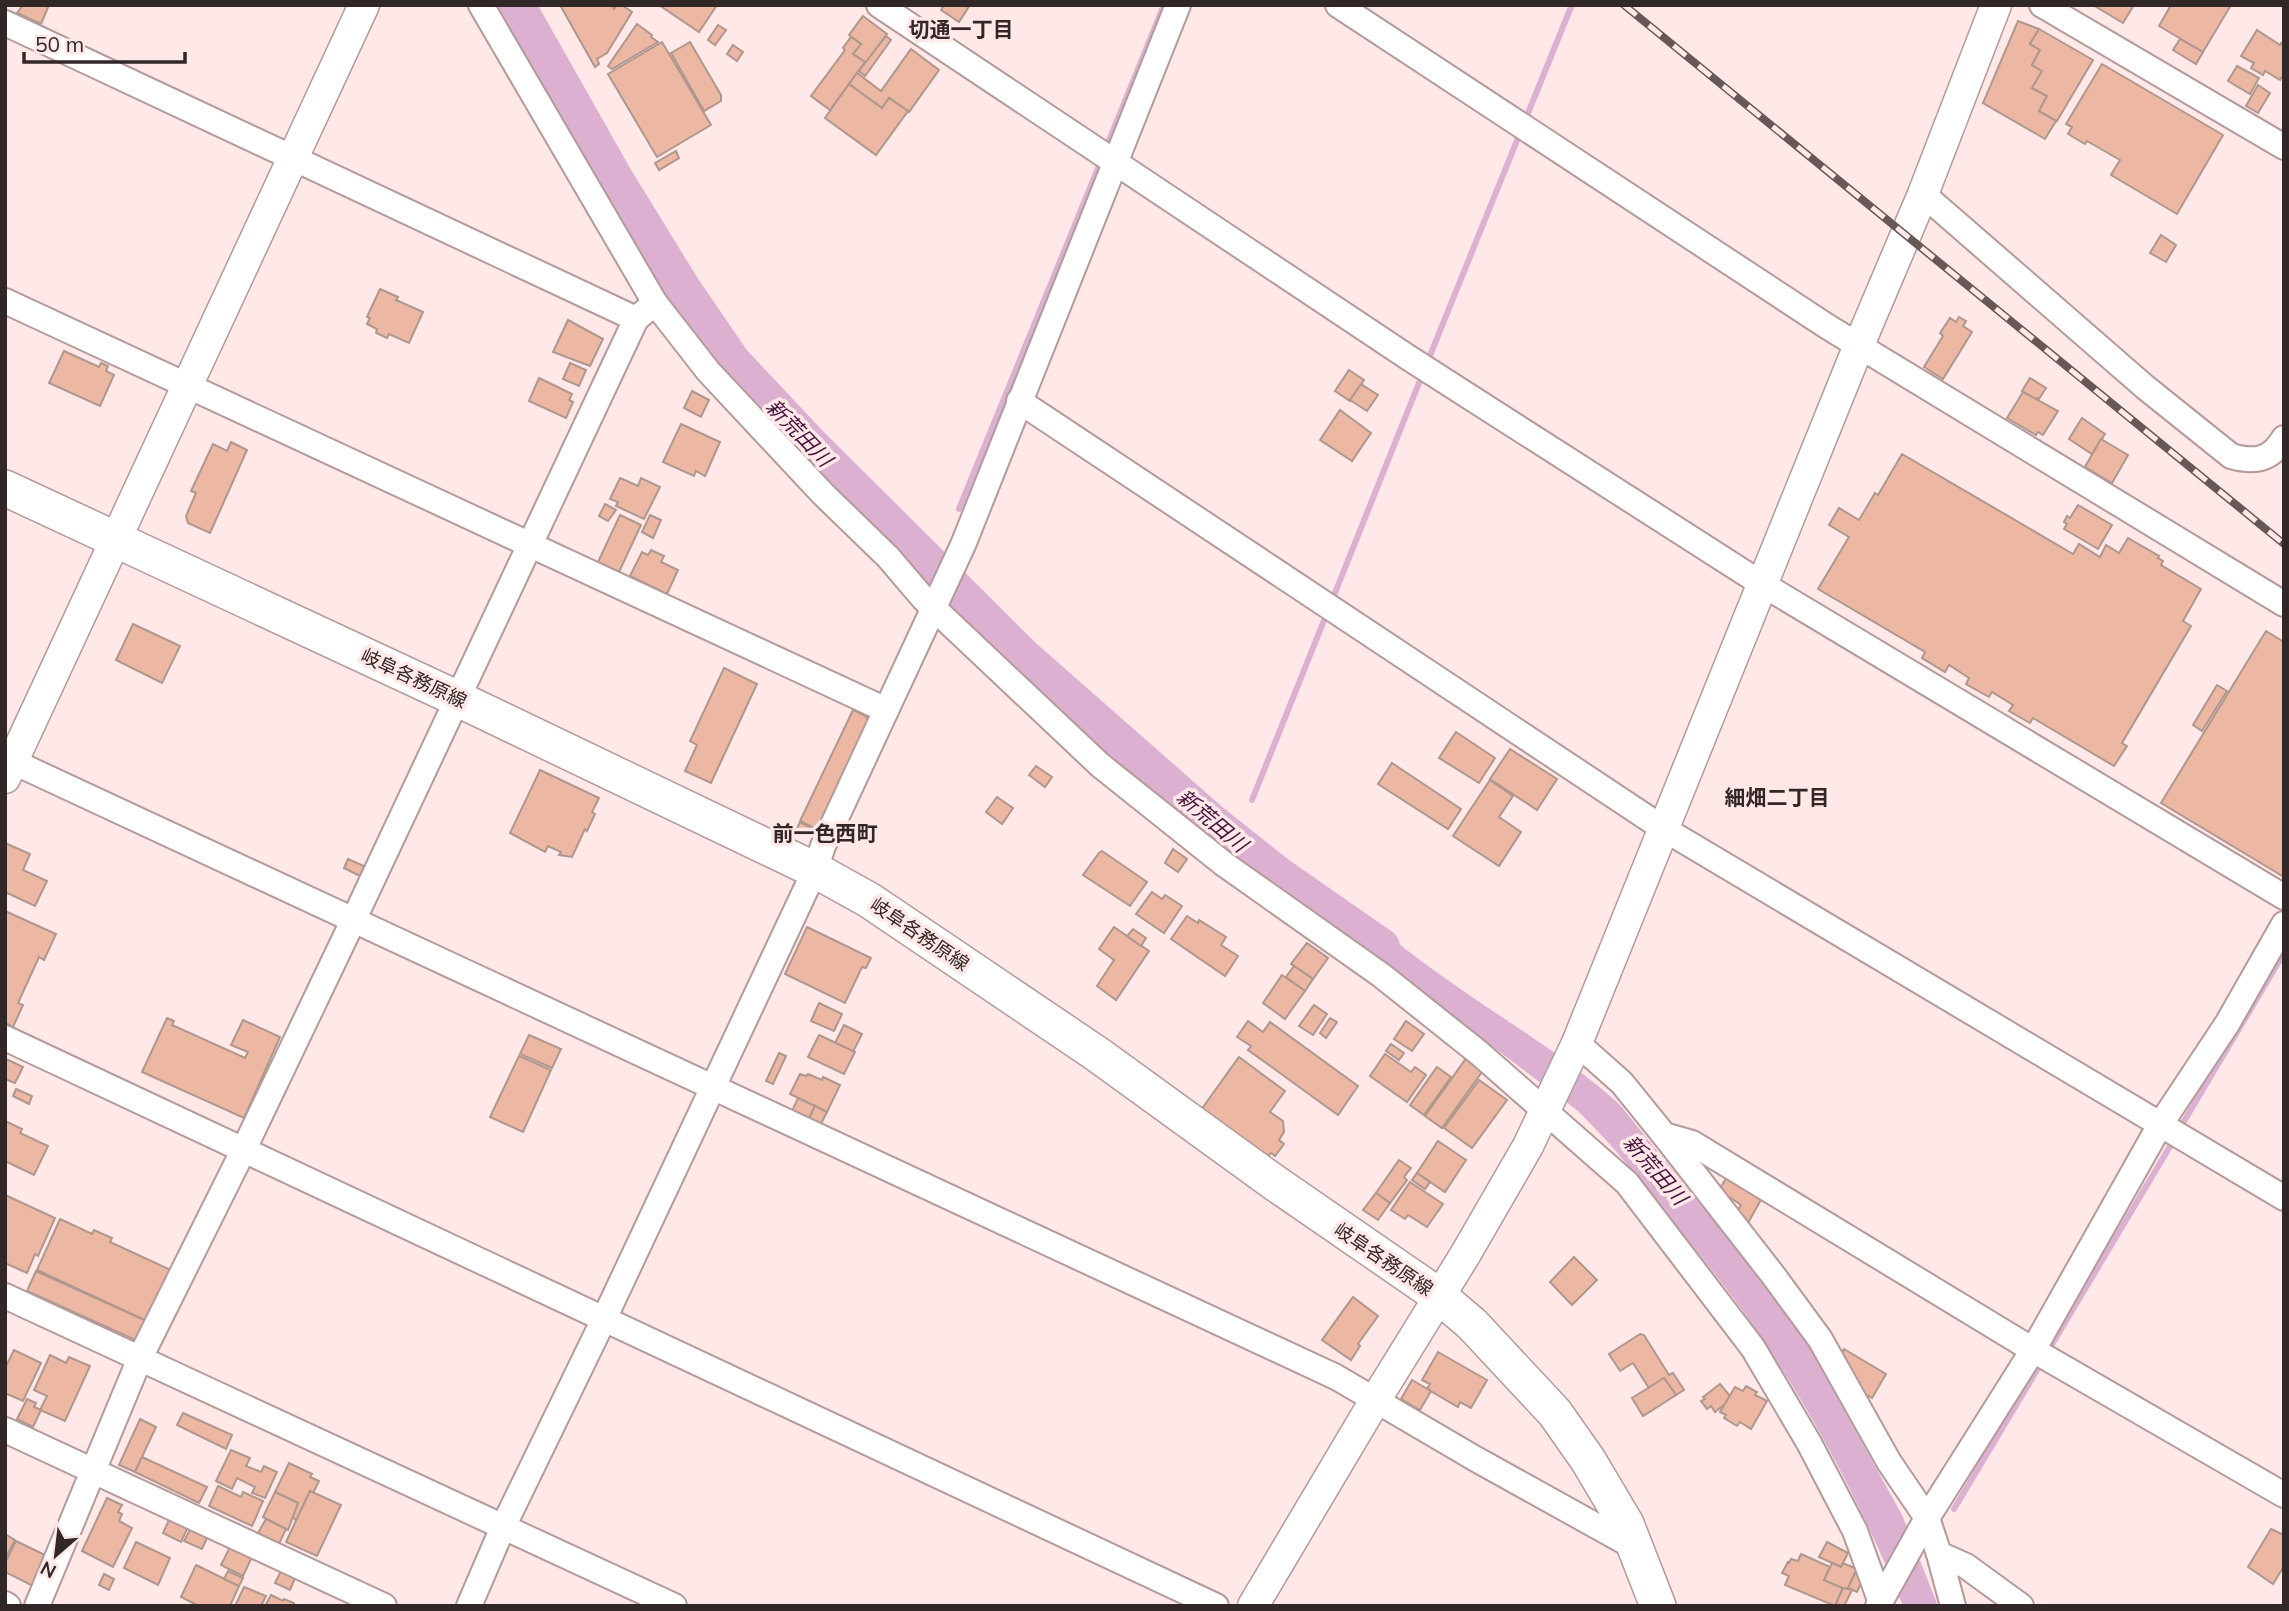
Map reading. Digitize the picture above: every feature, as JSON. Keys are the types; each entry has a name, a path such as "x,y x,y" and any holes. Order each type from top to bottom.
{"main road":[{"name":"岐阜各務原線","path":"5,488 456,698 815,870 869,900 1097,1054 1275,1184 1439,1296 1472,1324 1555,1413 1595,1471 1626,1524 1658,1606"}],"street":[{"path":"364,5 8,766 353,921 1336,1377 1636,1548"},
{"path":"481,5 655,303 708,371 823,494 888,557 923,598 936,604 1100,765 1224,864 1381,975 1549,1105 1627,1183 1753,1348 1809,1443 1855,1531 1882,1598"},
{"path":"879,5 1409,358 1762,584 2284,897"},
{"path":"469,1606 503,1527 815,870 823,846 956,560 1178,5"},
{"path":"1338,5 1828,327 2284,604"},
{"path":"1253,1606 1465,1255 1549,1105 1575,1048 1859,345 1923,194 1996,5"},
{"path":"2042,5 2284,147"},
{"path":"5,23 636,319"},
{"path":"1923,194 2145,387 2231,456 2245,460 2259,459 2281,449"},
{"path":"5,301 886,710"},
{"path":"37,1606 140,1358 353,921 636,319 655,303"},
{"path":"1019,401 1664,829 2284,1198"},
{"path":"1882,1598 1922,1528 2034,1350 2160,1125 2227,1024 2284,924"},
{"path":"5,1038 1216,1606"},
{"path":"1575,1048 1622,1083 1820,1339 1889,1462 1922,1528 1939,1554 1953,1606"},
{"path":"1664,1135 1692,1143 2034,1350 2284,1495"},
{"path":"5,1296 674,1606"},
{"path":"5,1430 384,1606"},
{"path":"1939,1554 1966,1566 2021,1606"}],"water":[{"path":"1349,904 1430,968 1533,1038 1620,1105 1730,1241 1807,1343 1902,1515 1938,1606 1903,1606 1849,1487 1783,1371 1734,1299 1630,1168 1578,1111 1333,926"}],"building":[{"path":"23,5 49,5 41,24 17,13"},
{"path":"560,5 612,5 614,9 617,5 622,5 632,12 607,53 597,59 599,64 595,67"},
{"path":"659,5 717,5 699,32"},
{"path":"944,5 970,5 959,22 941,10"},
{"path":"2093,5 2134,5 2123,23"},
{"path":"2171,5 2231,5 2203,52 2159,26"},
{"path":"863,16 887,34 866,63 853,54 861,44 849,35"},
{"path":"2018,21 2039,29 2030,44 2040,50 2032,65 2042,71 2032,88 2047,96 2039,111 2056,121 2045,139 1983,103"},
{"path":"637,24 658,42 612,69 608,66"},
{"path":"718,25 726,30 715,45 708,40"},
{"path":"2039,29 2093,60 2057,121 2039,111 2047,96 2032,88 2042,71 2032,65 2040,50 2030,44"},
{"path":"2257,30 2280,45 2284,44 2284,74 2280,80 2265,71 2263,75 2251,68 2254,63 2241,56"},
{"path":"886,36 891,40 865,76 859,71"},
{"path":"851,37 861,44 853,54 865,62 830,110 811,96 845,50 843,48"},
{"path":"2180,39 2203,52 2196,64 2173,50"},
{"path":"662,42 711,125 657,157 608,74"},
{"path":"690,42 721,95 721,101 704,111 671,53"},
{"path":"733,45 743,52 737,61 727,54"},
{"path":"911,49 939,70 909,112 889,98 882,108 849,84 857,73 881,91"},
{"path":"2102,64 2223,135 2177,214 2111,175 2120,160 2087,141 2085,144 2068,134 2072,127 2066,124"},
{"path":"2237,66 2259,78 2250,94 2228,81"},
{"path":"849,84 882,108 889,98 908,111 876,155 825,118"},
{"path":"2258,85 2270,93 2258,113 2246,106"},
{"path":"676,151 679,158 659,170 655,163"},
{"path":"2161,235 2176,245 2166,262 2150,253"},
{"path":"380,289 398,297 396,300 423,312 409,343 389,334 387,338 376,333 377,329 367,324 370,318 367,317"},
{"path":"1959,317 1966,321 1963,326 1972,332 1943,379 1924,367 1943,336 1940,333 1950,318 1956,322"},
{"path":"568,320 603,339 590,366 553,352"},
{"path":"64,351 99,367 101,363 108,366 106,371 114,375 100,406 49,383"},
{"path":"570,363 586,370 579,386 563,379"},
{"path":"1349,370 1364,380 1350,401 1335,391"},
{"path":"539,378 572,394 569,400 573,402 566,418 529,401"},
{"path":"2030,378 2046,388 2039,399 2035,400 2022,391"},
{"path":"1361,384 1378,395 1367,411 1350,400"},
{"path":"692,391 709,400 701,417 684,408"},
{"path":"2023,392 2058,411 2043,435 2038,432 2036,435 2007,418"},
{"path":"1340,410 1371,433 1352,461 1320,440"},
{"path":"2082,418 2105,434 2092,454 2069,439"},
{"path":"681,424 720,442 705,476 696,471 694,476 663,462"},
{"path":"2101,439 2128,455 2112,483 2085,467"},
{"path":"231,442 247,450 210,533 188,523 186,516 196,493 191,491 213,444 227,451"},
{"path":"1902,454 2073,554 2079,544 2100,557 2106,545 2119,553 2128,538 2159,556 2163,561 2161,565 2201,589 2183,621 2191,626 2122,743 2127,746 2114,766 2033,718 2030,723 2009,711 2013,705 1992,692 1989,697 1966,684 1969,678 1949,665 1945,672 1922,658 1925,652 1818,589 1849,537 1829,525 1839,508 1859,520 1875,493 1878,495"},
{"path":"620,478 638,486 641,478 660,487 644,519 616,506 618,502 610,499"},
{"path":"605,504 616,510 608,521 599,516"},
{"path":"2078,505 2112,525 2098,549 2064,529 2067,516 2070,518"},
{"path":"620,515 641,525 619,572 598,562"},
{"path":"650,515 661,520 653,538 642,532"},
{"path":"651,550 664,556 661,562 678,570 667,594 630,576 642,552 648,555"},
{"path":"133,624 180,646 162,683 116,660"},
{"path":"2266,631 2284,642 2284,877 2161,803"},
{"path":"724,668 757,684 711,783 685,771 697,745 690,741"},
{"path":"2217,685 2227,691 2202,731 2193,725"},
{"path":"853,710 866,716 868,723 818,830 800,821"},
{"path":"1456,732 1495,758 1479,783 1439,758"},
{"path":"1510,749 1557,779 1537,810 1490,779"},
{"path":"1392,763 1461,809 1448,829 1378,784"},
{"path":"1036,766 1052,777 1045,787 1029,775"},
{"path":"540,770 599,798 592,812 595,814 572,857 559,855 561,852 548,846 545,852 510,833"},
{"path":"1490,780 1513,796 1499,817 1521,832 1499,866 1453,836"},
{"path":"997,797 1013,808 1002,824 986,812"},
{"path":"800,822 815,830 812,836 797,828"},
{"path":"5,843 30,854 23,870 47,881 35,906 5,892"},
{"path":"1173,849 1187,859 1178,872 1165,863"},
{"path":"1102,851 1147,882 1130,906 1083,875"},
{"path":"348,859 364,866 360,876 344,868"},
{"path":"1152,892 1162,899 1165,895 1182,906 1164,933 1136,914"},
{"path":"5,911 56,934 44,960 39,957 18,1003 23,1005 13,1027 5,1023"},
{"path":"1187,916 1198,923 1199,920 1226,937 1221,945 1238,956 1225,976 1171,939"},
{"path":"807,927 871,958 866,968 862,967 845,1003 785,974"},
{"path":"1114,927 1149,951 1116,1000 1097,986 1114,960 1099,949"},
{"path":"1133,929 1146,938 1141,946 1127,936"},
{"path":"1307,943 1328,958 1313,979 1291,964"},
{"path":"1294,966 1313,979 1305,991 1286,977"},
{"path":"1282,975 1305,991 1285,1019 1263,1003"},
{"path":"819,1003 842,1014 834,1031 811,1021"},
{"path":"1314,1005 1327,1014 1313,1035 1299,1026"},
{"path":"167,1018 174,1021 172,1025 245,1058 248,1052 231,1045 243,1020 280,1037 244,1118 142,1072"},
{"path":"1330,1018 1337,1022 1326,1038 1320,1033"},
{"path":"1248,1021 1263,1032 1270,1022 1358,1086 1338,1115 1248,1050 1251,1046 1237,1037"},
{"path":"1406,1021 1424,1034 1412,1051 1394,1039"},
{"path":"844,1025 862,1034 853,1052 835,1043"},
{"path":"529,1035 561,1049 552,1068 520,1054"},
{"path":"819,1035 855,1052 844,1074 808,1057"},
{"path":"1391,1044 1404,1053 1399,1060 1386,1051"},
{"path":"779,1053 786,1056 773,1084 766,1081"},
{"path":"1385,1054 1411,1072 1415,1067 1426,1075 1407,1102 1370,1076"},
{"path":"519,1056 551,1070 523,1132 490,1117"},
{"path":"1239,1057 1285,1091 1270,1112 1283,1121 1284,1132 1279,1140 1284,1144 1275,1156 1271,1153 1268,1156 1201,1110"},
{"path":"1467,1057 1484,1069 1442,1128 1425,1116"},
{"path":"6,1059 23,1067 15,1083 5,1079"},
{"path":"1437,1067 1451,1077 1424,1115 1410,1105"},
{"path":"800,1074 808,1074 822,1080 823,1077 840,1085 827,1112 790,1094"},
{"path":"1479,1080 1507,1100 1472,1148 1444,1128"},
{"path":"16,1089 32,1096 29,1104 13,1096"},
{"path":"798,1098 815,1106 809,1119 792,1111"},
{"path":"815,1106 827,1112 820,1126 808,1121"},
{"path":"5,1121 22,1129 20,1133 48,1146 34,1175 5,1161"},
{"path":"1438,1141 1466,1160 1445,1192 1417,1173"},
{"path":"1399,1160 1411,1168 1404,1177 1407,1180 1390,1203 1376,1193"},
{"path":"1417,1173 1430,1182 1425,1189 1412,1180"},
{"path":"1728,1175 1763,1196 1748,1223 1738,1210 1741,1205 1719,1190"},
{"path":"1410,1182 1443,1204 1427,1227 1408,1215 1405,1219 1391,1210"},
{"path":"1376,1193 1390,1203 1378,1220 1363,1210"},
{"path":"5,1195 55,1218 27,1273 5,1263"},
{"path":"60,1219 92,1234 94,1230 112,1238 110,1242 175,1272 151,1323 37,1270"},
{"path":"1574,1257 1597,1280 1572,1305 1550,1282"},
{"path":"36,1271 151,1323 142,1343 27,1291"},
{"path":"1353,1297 1378,1316 1358,1344 1360,1346 1351,1360 1322,1340"},
{"path":"1640,1334 1644,1335 1669,1375 1673,1373 1684,1390 1676,1395 1664,1378 1649,1388 1633,1363 1620,1371 1609,1354"},
{"path":"1844,1349 1886,1374 1872,1398 1857,1390 1860,1383 1848,1375 1838,1360"},
{"path":"14,1350 41,1363 23,1401 5,1393 5,1368"},
{"path":"1438,1352 1487,1380 1471,1408 1460,1402 1458,1407 1427,1389 1430,1384 1422,1380"},
{"path":"50,1355 66,1363 69,1357 90,1366 65,1421 40,1410 47,1396 34,1390"},
{"path":"1664,1378 1676,1395 1643,1416 1632,1398"},
{"path":"1412,1380 1431,1391 1420,1410 1401,1399"},
{"path":"1720,1384 1730,1396 1715,1412 1711,1406 1707,1409 1701,1401"},
{"path":"1746,1386 1767,1401 1751,1429 1740,1422 1737,1426 1720,1412 1735,1387 1743,1391"},
{"path":"27,1399 36,1403 34,1407 41,1410 33,1427 17,1419"},
{"path":"183,1413 232,1435 226,1449 177,1425"},
{"path":"140,1419 156,1427 135,1472 119,1465"},
{"path":"231,1450 250,1458 246,1466 261,1472 264,1466 277,1472 265,1498 252,1493 255,1487 237,1478 232,1489 216,1481"},
{"path":"142,1457 207,1487 199,1503 135,1472"},
{"path":"289,1463 312,1474 310,1477 319,1481 313,1493 310,1491 296,1521 292,1515 298,1503 275,1492"},
{"path":"218,1486 241,1497 243,1492 263,1501 252,1526 209,1506"},
{"path":"310,1491 341,1505 317,1556 286,1542"},
{"path":"275,1492 298,1503 288,1530 263,1517"},
{"path":"107,1498 122,1505 118,1512 122,1514 119,1521 132,1528 113,1567 82,1551"},
{"path":"170,1518 188,1527 181,1542 163,1533"},
{"path":"266,1519 286,1529 279,1544 258,1533"},
{"path":"191,1528 208,1536 202,1549 184,1541"},
{"path":"2271,1529 2284,1535 2284,1566 2273,1584 2248,1567"},
{"path":"5,1534 15,1540 5,1559"},
{"path":"16,1541 47,1556 33,1586 5,1572 5,1563"},
{"path":"136,1542 170,1558 158,1585 124,1568"},
{"path":"1827,1542 1848,1553 1841,1567 1819,1557"},
{"path":"230,1547 252,1557 243,1576 221,1565"},
{"path":"1801,1554 1830,1567 1824,1580 1843,1588 1835,1606 1785,1585 1789,1576 1782,1573 1791,1559 1798,1561"},
{"path":"1832,1563 1841,1567 1843,1563 1857,1569 1847,1590 1824,1580"},
{"path":"196,1565 239,1586 230,1606 199,1606 181,1597"},
{"path":"282,1569 296,1576 290,1590 275,1583"},
{"path":"228,1571 243,1578 239,1586 224,1579"},
{"path":"1856,1571 1865,1575 1857,1592 1848,1588"},
{"path":"104,1574 114,1579 109,1590 99,1585"},
{"path":"244,1587 266,1596 261,1606 235,1606"},
{"path":"1843,1588 1852,1590 1844,1606 1835,1606"},
{"path":"271,1595 294,1603 293,1606 265,1606"}],"waterway":[{"name":"新荒田川","path":"516,5 615,180 682,289 732,362 810,445 1023,657 1213,824 1276,874 1381,947"},
{"path":"1106,148 1164,5"},
{"path":"1524,123 1571,7"},
{"path":"1427,363 1520,133"},
{"path":"959,509 1101,161"},
{"path":"1331,603 1423,373"},
{"path":"1252,800 1327,613"},
{"path":"2180,1128 2284,953"},
{"path":"2048,1351 2175,1138"},
{"path":"1954,1509 2043,1360"}],"railway":[{"path":"1624,5 2284,544"}],"district":[{"name":"切通一丁目","path":"961,30"},
{"name":"細畑二丁目","path":"1777,798"},
{"name":"前一色西町","path":"825,834"}]}
